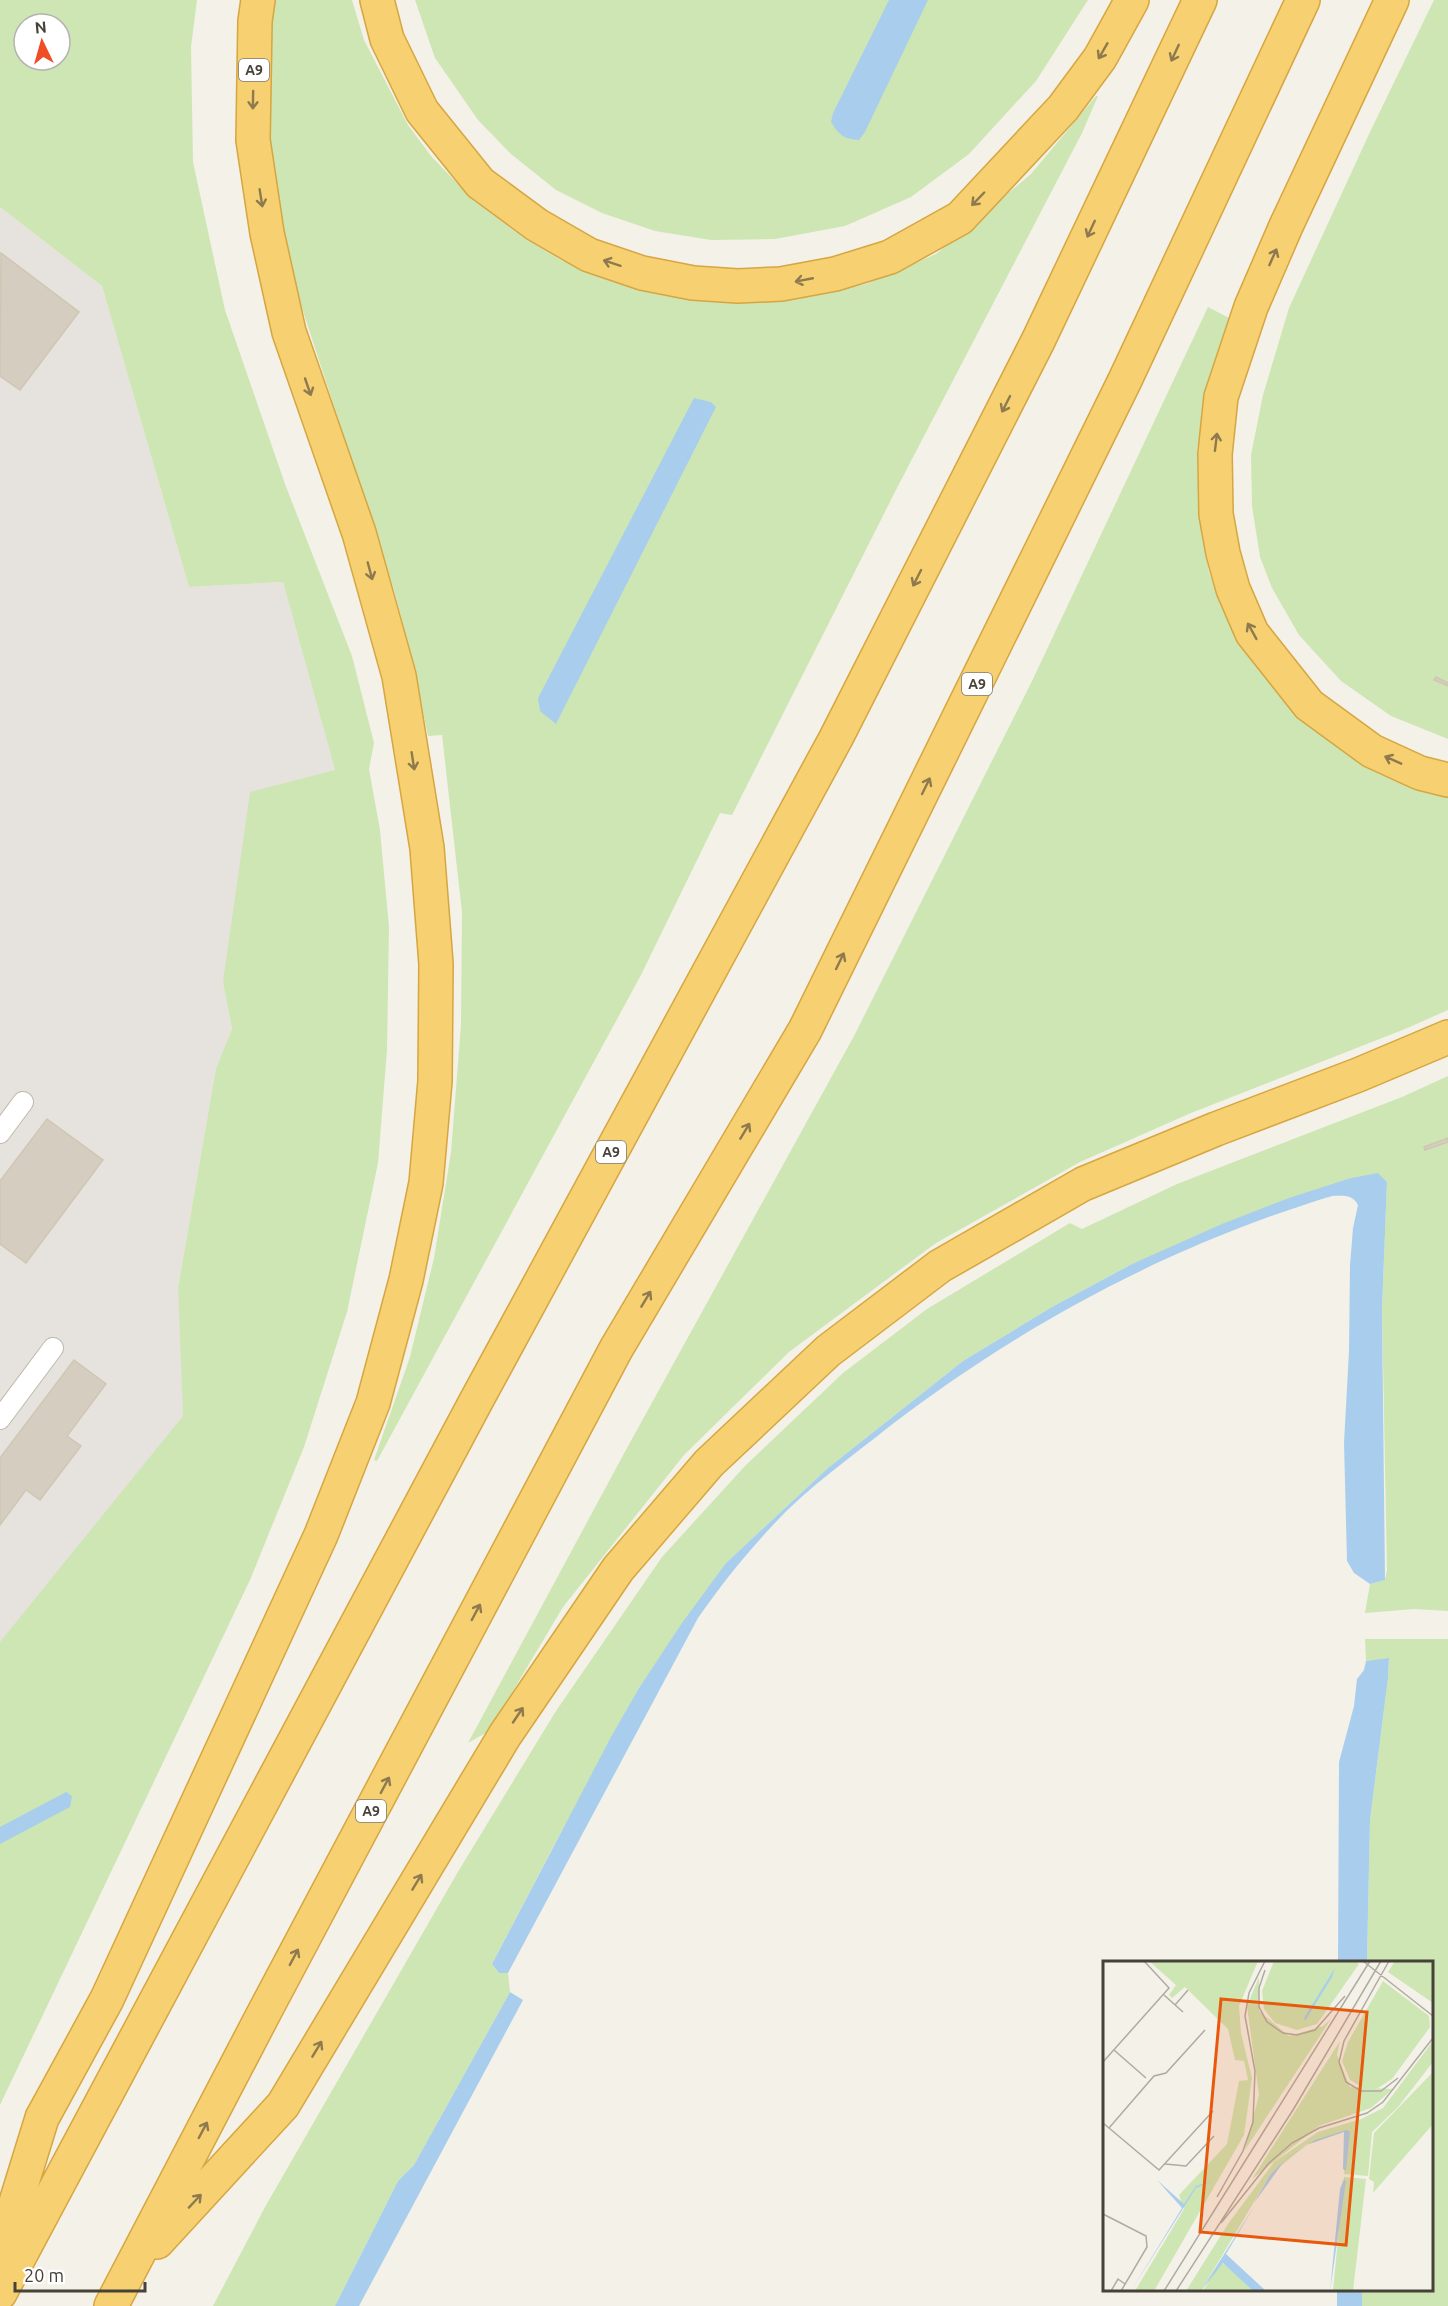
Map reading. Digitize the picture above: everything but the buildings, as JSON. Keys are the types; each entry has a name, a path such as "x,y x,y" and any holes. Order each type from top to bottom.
{"highway":[{"name":"A9","path":"0,2254 42,2118 107,1998 287,1608 347,1471 373,1403 406,1280 426,1183 435,1081 436,987 427,848 399,676 359,533 289,332 267,233 252,140 255,21 258,0"},
{"path":"377,0 387,39 422,111 480,183 537,225 589,255 652,275 693,283 738,286 781,284 835,274 890,258 960,218 1063,108 1100,58 1132,0"},
{"name":"A9","path":"0,2293 469,1414 836,738 1038,341 1200,0"},
{"name":"A9","path":"111,2306 616,1349 806,1030 1114,402 1304,0"},
{"path":"1392,0 1286,226 1251,307 1221,398 1215,454 1216,514 1233,589 1252,633 1309,705 1372,751 1420,773 1448,780"},
{"name":"A9","path":"127,2274 284,2106 505,1735 618,1569 709,1463 828,1350 940,1266 1083,1184 1216,1129 1358,1076 1448,1036"}],"lane":[{"path":"0,1133 23,1102"},
{"path":"0,1419 53,1348"}],"shaded area":[{"path":"0,207 102,286 189,587 283,582 335,770 223,982 232,1029 216,1068 178,1288 184,1416 0,1692"}],"green space":[{"path":"0,0 197,0 191,47 193,162 225,310 285,484 352,656 374,743 369,769 380,830 389,927 387,1050 378,1163 347,1312 304,1447 250,1580 0,2105 0,1642 183,1416 178,1288 216,1068 232,1029 223,982 250,792 335,770 283,582 189,587 102,286 0,207"},
{"path":"272,0 352,0 364,40 408,125 431,156 474,201 524,238 561,260 619,283 670,296 705,301 735,303 798,298 866,284 936,254 1031,174 1098,96 1082,133 898,486 732,815 720,813 641,975 377,1461 374,1460 410,1357 434,1258 451,1152 461,1025 462,912 442,735 428,736 412,658 394,590 301,305 282,227 270,139 267,97"},
{"path":"415,0 1088,0 1036,81 969,154 911,197 845,226 775,239 711,240 655,231 602,213 556,190 511,154 478,120 435,58"},
{"path":"1434,0 1448,0 1448,739 1391,716 1341,681 1299,635 1272,588 1260,557 1252,506 1251,455 1263,395 1289,308"},
{"path":"1208,307 1229,318 1209,377 1197,450 1201,530 1209,572 1221,607 1257,667 1300,718 1448,794 1448,1010 1191,1113 1080,1162 936,1243 789,1352 684,1455 563,1607 489,1731 468,1743 627,1448 854,1036 1033,679"},
{"path":"1448,1076 1448,1611 1414,1609 1365,1613 1370,1584 1385,1580 1387,1570 1382,1309 1387,1182 1378,1174 1132,1264 1052,1307 963,1361 828,1468 726,1563 639,1688 553,1847 492,1964 499,1973 508,1973 510,1992 414,2165 398,2181 335,2306 213,2306 265,2207 459,1870 556,1711 662,1557 745,1466 843,1373 927,1309 1070,1223 1082,1229 1177,1184 1402,1097"},
{"path":"1365,1639 1448,1639 1448,2306 1362,2306 1362,2291 1433,2291 1433,1961 1367,1961 1370,1820 1389,1659 1366,1661"}],"water":[{"path":"889,0 928,0 865,132 859,140 849,139 839,133 831,122 833,113"},
{"path":"694,398 711,402 716,407 556,724 540,711 538,698"},
{"path":"1378,1173 1387,1182 1382,1309 1385,1580 1370,1584 1354,1573 1347,1561 1344,1443 1349,1351 1350,1265 1353,1228 1358,1205 1350,1197 1332,1196 1214,1238 1156,1263 1046,1321 941,1389 890,1426 800,1499 752,1548 698,1618 508,1973 499,1973 492,1964 639,1688 682,1623 726,1563 828,1468 963,1361 1052,1307 1132,1264 1222,1224 1289,1198 1351,1178"},
{"path":"1389,1658 1370,1820 1367,1961 1338,1961 1339,1762 1354,1706 1357,1679 1364,1670 1366,1661"},
{"path":"66,1792 72,1796 70,1807 0,1844 0,1827"},
{"path":"510,1992 523,2000 359,2306 335,2306 398,2181 414,2165"},
{"path":"1337,2291 1362,2291 1362,2306 1337,2306"}]}
